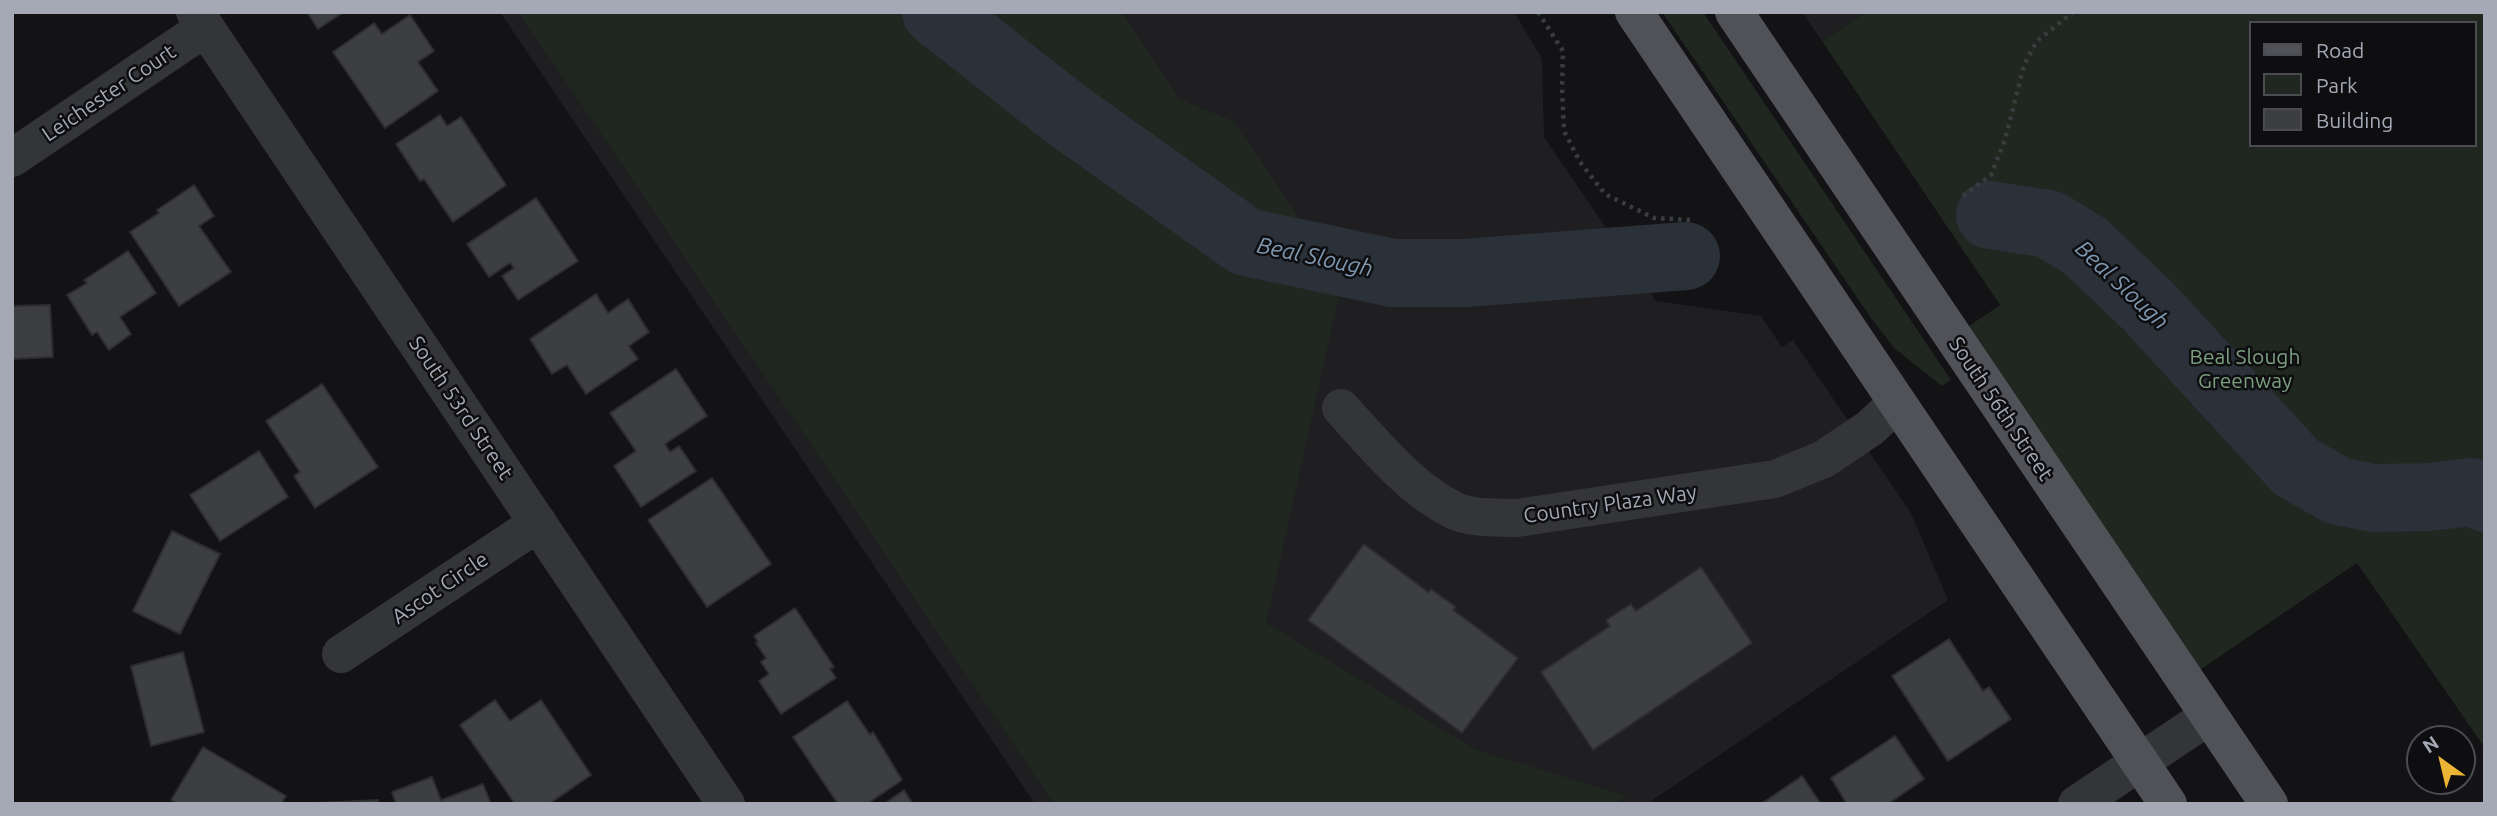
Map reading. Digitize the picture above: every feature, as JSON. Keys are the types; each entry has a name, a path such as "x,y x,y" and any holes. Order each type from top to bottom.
{"main road":[{"path":"1634,12 2168,804"},
{"name":"South 56th Street","path":"1734,12 2269,804"}],"street":[{"name":"Leichester Court","path":"12,158 200,20"},
{"name":"South 53rd Street","path":"200,20 726,804"},
{"name":"Country Plaza Way","path":"1341,408 1387,459 1420,488 1454,511 1485,517 1517,518 1775,479 1824,459 1870,428 1897,403"},
{"name":"Ascot Circle","path":"341,654 538,523"},
{"path":"2077,804 2210,716"}],"path":[{"path":"1538,12 1563,51 1564,131 1580,162 1605,194 1654,218 1690,220"},
{"path":"1963,196 1991,175 2005,140 2024,65 2037,41 2073,12"}],"shaded area":[{"path":"500,12 1514,12 1542,59 1544,137 1656,301 1761,316 1782,347 1793,340 1911,513 1948,600 1647,804 1035,804"},
{"path":"1802,12 1866,12 1822,41"}],"green space":[{"path":"519,12 1121,12 1179,99 1233,121 1342,281 1266,623 1476,750 1627,796 1616,804 1054,804"},
{"path":"1662,12 1703,12 1951,380 1942,386 1894,348"},
{"name":"Beal Slough Greenway","path":"1866,12 2485,12 2485,748 2476,735 2476,725 2469,725 2357,563 2185,680 1953,337 2000,305 1822,41"}],"building":[{"path":"307,12 344,12 318,29"},
{"path":"410,15 434,51 418,62 438,91 385,128 333,52 374,23 382,34"},
{"path":"440,115 447,126 461,117 506,185 453,222 424,179 420,181 396,144"},
{"path":"194,185 214,216 199,226 231,272 179,306 130,232"},
{"path":"536,198 578,261 518,300 502,276 514,268 510,263 489,277 467,244"},
{"path":"128,251 156,293 120,317 131,334 109,350 97,332 92,335 67,295 87,283 84,280"},
{"path":"596,294 608,313 628,299 649,332 629,346 638,359 586,394 567,365 552,374 530,339"},
{"path":"50,305 53,357 12,359 12,306"},
{"path":"676,369 707,416 665,444 670,452 679,446 696,471 641,507 614,466 636,451 610,413"},
{"path":"322,384 378,467 315,508 294,476 300,472 266,421"},
{"path":"259,451 288,497 220,541 190,495"},
{"path":"712,478 771,564 707,607 648,520"},
{"path":"172,531 220,554 180,634 133,611"},
{"path":"1364,544 1428,592 1431,589 1456,607 1453,610 1518,658 1462,733 1308,620"},
{"path":"1701,567 1752,643 1593,750 1541,672 1610,626 1606,620 1631,604 1636,611"},
{"path":"795,608 834,667 830,669 836,678 781,714 759,681 769,674 761,662 766,658 754,636"},
{"path":"1949,639 1983,691 1989,687 2011,719 1948,761 1892,676"},
{"path":"183,652 204,732 151,746 131,666"},
{"path":"495,700 510,721 541,700 591,775 549,804 515,804 460,725"},
{"path":"847,701 870,735 873,732 902,780 867,804 838,804 793,737"},
{"path":"1895,736 1924,779 1888,804 1847,804 1831,778"},
{"path":"203,747 286,796 281,804 178,804 171,800"},
{"path":"1802,776 1821,804 1761,804"},
{"path":"432,777 441,800 483,784 491,804 396,804 392,792"},
{"path":"904,790 913,804 884,804"},
{"path":"378,800 378,804 297,804"}],"waterway":[{"name":"Beal Slough","path":"936,12 1067,115 1246,242 1393,273 1465,273 1686,256"},
{"name":"Beal Slough","path":"1990,215 2049,224 2085,246 2148,306 2296,467 2338,491 2374,498 2429,497 2472,492 2485,498"}]}
